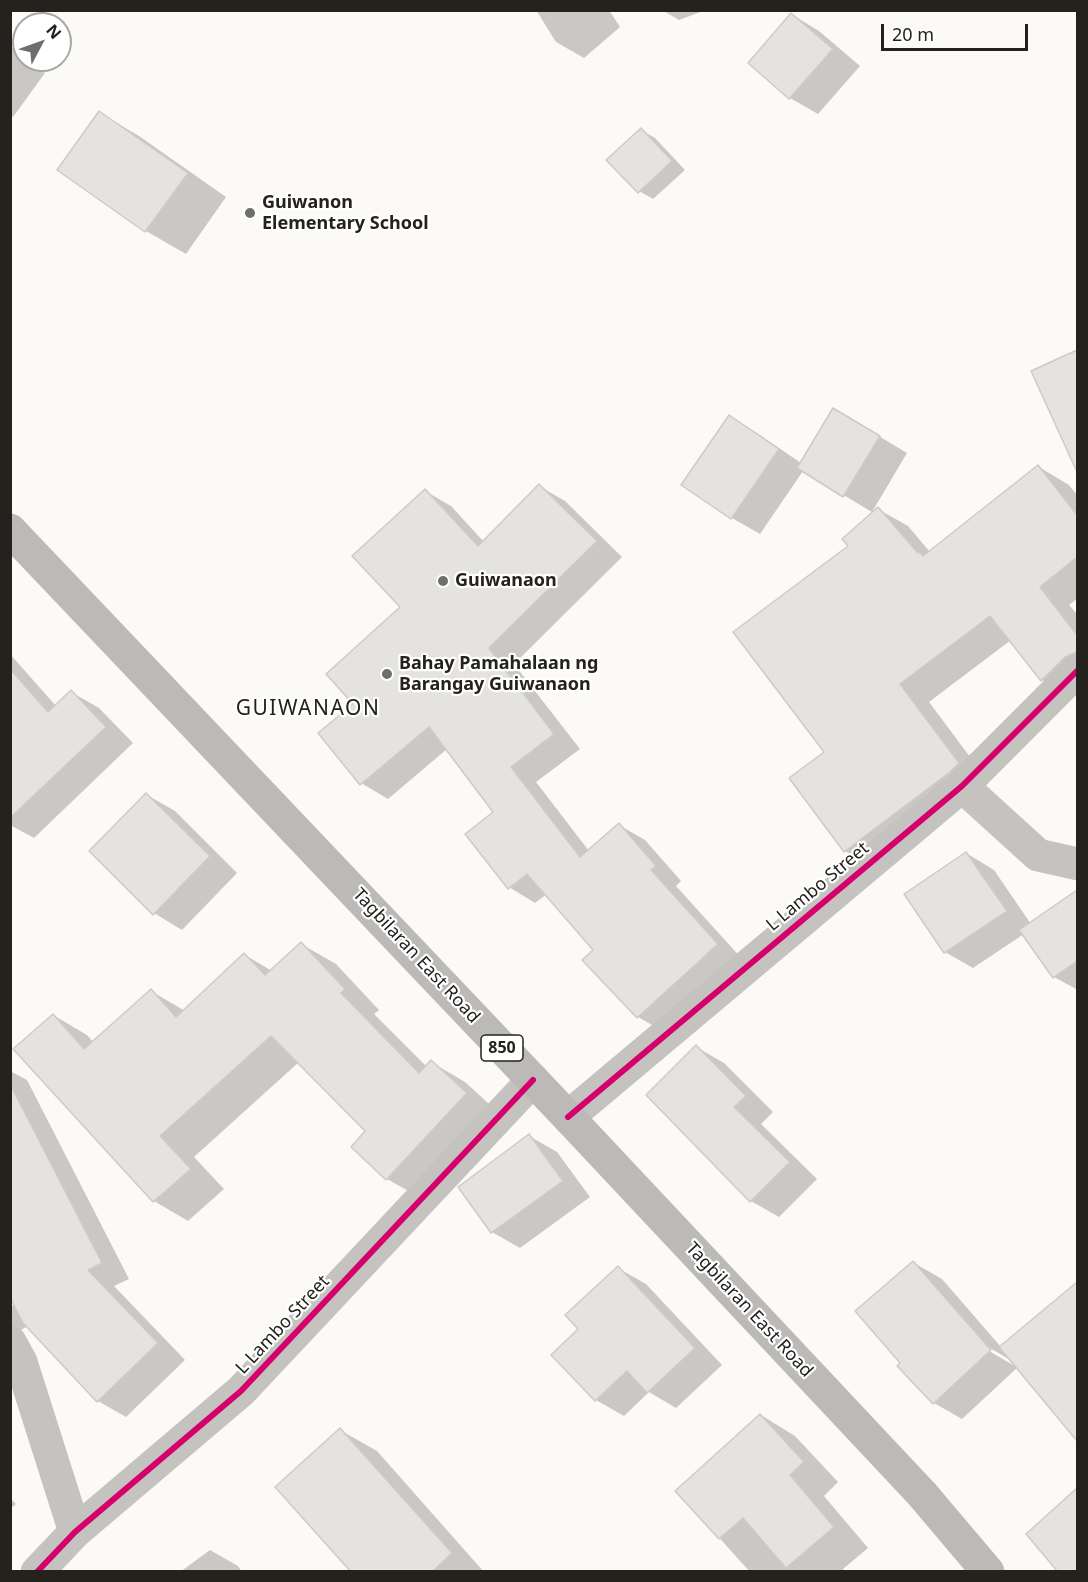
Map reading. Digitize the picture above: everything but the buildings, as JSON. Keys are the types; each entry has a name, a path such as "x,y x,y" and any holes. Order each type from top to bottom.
{"main road":[{"name":"Tagbilaran East Road","path":"10,530 533,1080 922,1494 988,1572"}],"street":[{"name":"L Lambo Street","path":"568,1117 962,786 1077,670"},
{"path":"962,786 1038,855 1077,864"},
{"name":"L Lambo Street","path":"37,1572 75,1533 241,1391 533,1080"},
{"path":"10,1342 21,1362 75,1533"}],"cycle path":[{"path":"568,1117 962,786 1078,670"},
{"path":"37,1572 75,1532 241,1391 533,1080"}],"place":[{"name":"Guiwanon Elementary School","path":"250,213"},
{"name":"Guiwanaon","path":"443,581"},
{"name":"Bahay Pamahalaan ng Barangay Guiwanaon","path":"387,674"}],"district":[{"name":"GUIWANAON","path":"308,709"}]}
